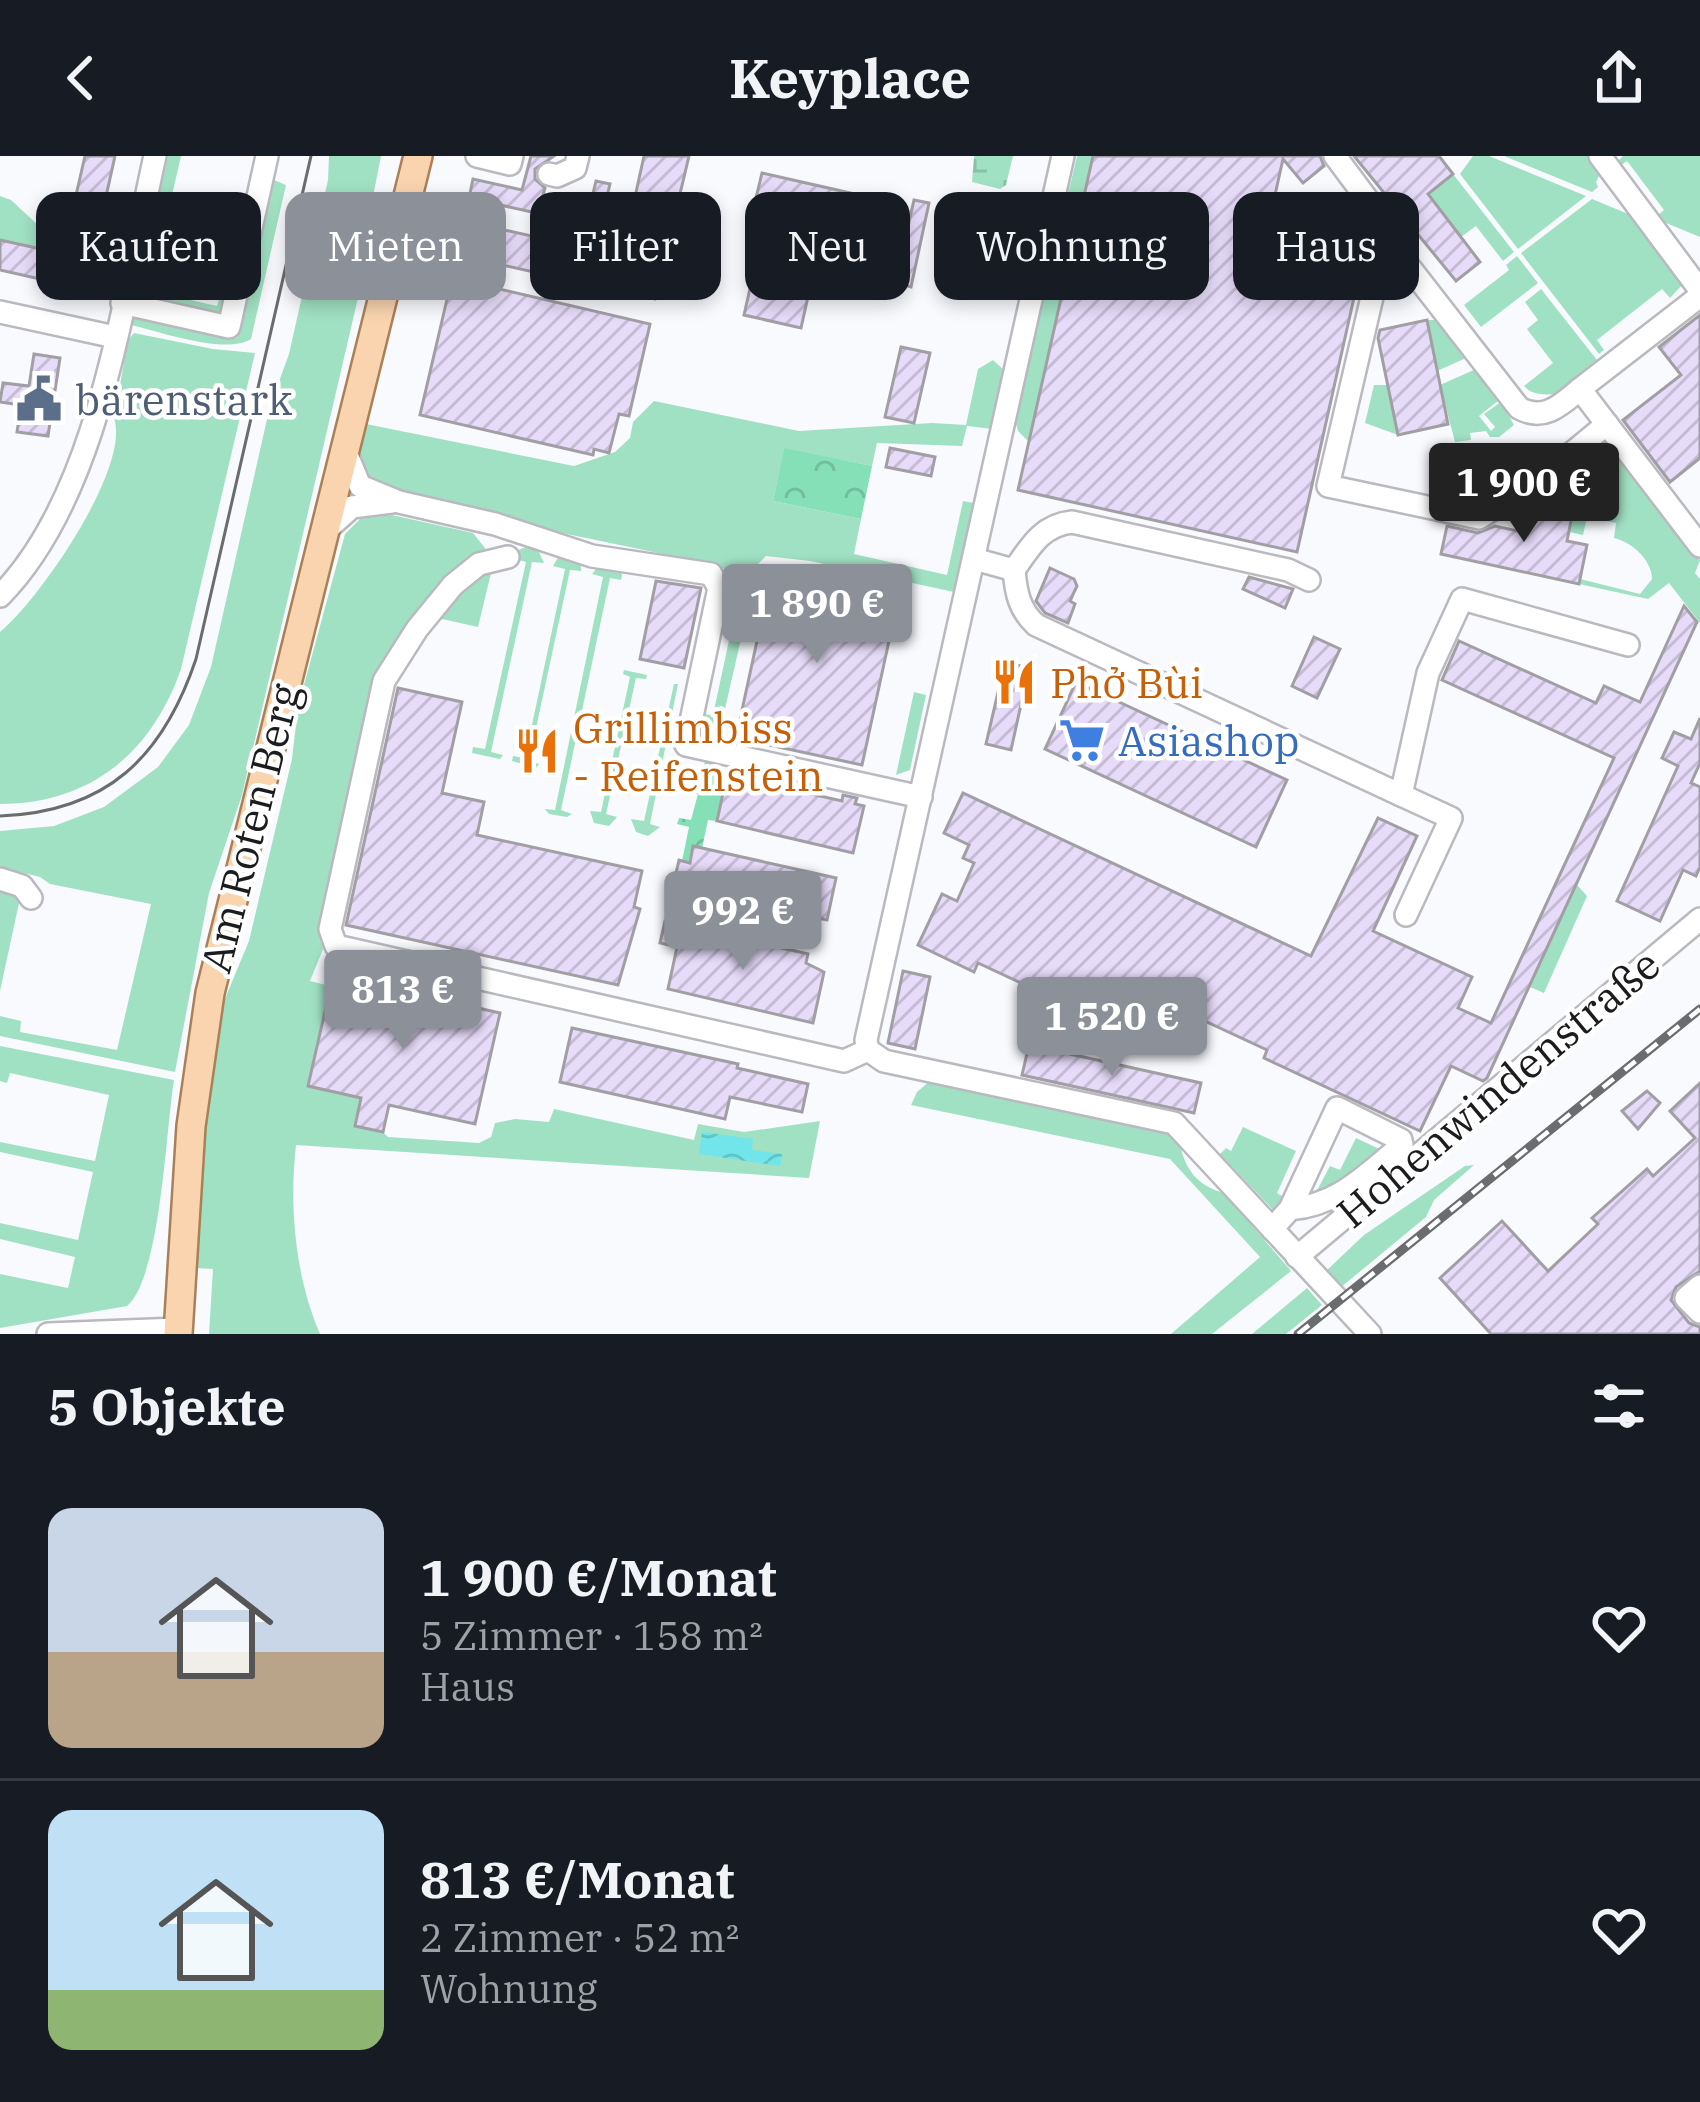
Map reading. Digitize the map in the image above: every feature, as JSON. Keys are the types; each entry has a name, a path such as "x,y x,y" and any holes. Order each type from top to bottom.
{"main road":[{"name":"Am Roten Berg","path":"372,331 386,205 399,156"},
{"name":"Am Roten Berg","path":"178,1332 190,1126 204,1021 418,156"}],"street":[{"path":"0,596 52,524 73,480 101,396 155,156"},
{"path":"122,303 229,327 267,156"},
{"path":"476,156 557,176 575,168 578,156"},
{"path":"1064,156 866,1040 868,1050 884,1061 1174,1124 1370,1334"},
{"path":"1335,156 1362,192"},
{"path":"1419,279 1520,407 1533,414 1546,413 1700,293 1600,156"},
{"path":"1371,300 1328,486 1480,518 1544,476 1607,424"},
{"path":"0,312 115,337"},
{"path":"1580,389 1700,546"},
{"path":"345,449 360,486 399,502 495,524 592,556 711,574 719,588 686,745 921,797"},
{"path":"324,532 352,508 399,502"},
{"path":"1309,580 1288,570 1072,522 1055,524 1040,534 1014,570 1016,595 1036,626 1451,818 1406,915"},
{"path":"508,556 479,564 453,585 384,681 330,929 336,946 844,1061 868,1050"},
{"path":"974,559 1014,570"},
{"path":"1401,795 1428,673 1462,599 1628,645"},
{"path":"0,879 22,886 31,898"},
{"name":"Hohenwindenstraße","path":"1297,1257 1700,920"},
{"path":"1272,1229 1290,1209 1336,1108 1401,1140 1402,1145 1341,1196 1290,1209"},
{"path":"1700,1286 1686,1298 1700,1312"},
{"path":"48,1334 178,1332"}],"green space":[{"path":"168,156 181,156 173,192 160,192"},
{"path":"329,156 381,156 374,192 325,192"},
{"path":"974,156 1013,156 1006,185 1000,189 972,182"},
{"path":"1077,156 1093,156 1085,192 1069,192"},
{"path":"1473,156 1489,156 1586,196 1518,249 1460,174"},
{"path":"1504,156 1587,156 1600,174 1598,187 1592,192"},
{"path":"1623,156 1700,156 1700,237 1654,218 1664,210 1627,161 1617,168"},
{"path":"1453,174 1514,252 1503,261 1476,226 1461,237 1428,194"},
{"path":"274,180 286,185 261,295 261,238"},
{"path":"0,196 36,223 36,248 0,240"},
{"path":"1592,199 1638,218 1682,285 1670,298 1662,289 1597,340 1604,350 1599,354 1521,253"},
{"path":"1517,256 1538,283 1481,327 1464,305 1509,270 1506,265"},
{"path":"1541,289 1597,360 1555,394 1534,393 1524,386 1553,363 1527,329 1538,320 1525,302"},
{"path":"149,300 190,300 217,306 219,300 225,300 219,317"},
{"path":"246,300 260,300 251,339 240,343 210,343 131,325 133,315 237,338"},
{"path":"301,300 358,300 242,795 209,893 175,1072 0,1036 0,1016 21,1021 20,1032 117,1050 151,904 50,884 0,867 0,831 54,826 104,807 158,767 189,725 211,667 270,406"},
{"path":"1043,300 1061,300 1029,442 1015,420"},
{"path":"1427,320 1438,320 1466,358 1437,371"},
{"path":"134,333 255,353 181,669 153,725 114,768 63,795 0,804 0,632 58,563 96,499 116,440 114,418 128,340"},
{"path":"993,360 1005,371 992,429 967,426 962,446 877,443 872,466 784,449 773,501 861,519 854,554 947,575 963,501 974,503 954,592 766,556 758,564 717,744 708,742 712,722 700,719 702,714 713,715 739,594 730,573 716,565 504,521 388,491 359,473 357,427 366,424 574,466 615,452 630,438 633,422 654,401 799,431 966,425 978,369"},
{"path":"1476,369 1499,400 1479,416 1491,431 1495,427 1484,414 1501,402 1514,425 1499,437 1490,437 1486,431 1455,442 1440,385"},
{"path":"1374,385 1388,385 1398,435 1365,423"},
{"path":"784,448 872,466 861,519 773,501"},
{"path":"1619,457 1700,560 1695,573 1700,579 1700,623 1669,583 1648,599 1579,584 1580,579 1640,594 1652,579 1640,553 1614,538 1616,523 1587,517 1583,535 1542,526 1569,527 1573,511 1589,503 1582,488"},
{"path":"392,515 473,533 488,552 403,641 328,937 310,981 330,986 309,1086 361,1098 355,1126 388,1137 479,1143 491,1137 495,1123 515,1119 549,1122 554,1109 694,1140 698,1124 744,1132 820,1121 809,1178 296,1145 296,1241 320,1334 209,1334 213,1269 196,1268 206,1123 224,1001 249,941 292,759 298,707 345,534 360,519"},
{"path":"526,547 538,550 544,563 532,562 491,752 503,755 500,759 472,753 473,747 485,749 526,562 513,558"},
{"path":"559,556 581,561 581,571 570,570 529,761 539,764 536,768 512,761 513,756 525,758 565,569 553,566"},
{"path":"600,564 618,568 621,580 610,578 561,810 572,814 549,814 545,809 555,810 603,577 592,574"},
{"path":"478,570 491,573 478,627 433,617"},
{"path":"624,670 647,675 636,678 606,814 617,817 609,826 594,823 590,811 601,812 630,677"},
{"path":"674,684 678,684 650,824 660,827 648,836 636,832 631,819 644,821"},
{"path":"914,692 926,695 910,770 896,775"},
{"path":"706,758 716,759 714,770 727,775 717,821 708,820 702,848 693,847 690,862 682,861 689,827 677,824 679,818 691,820 698,794 686,790 688,783 699,785"},
{"path":"1577,885 1587,896 1544,993 1530,987"},
{"path":"0,889 15,894 19,903 0,991"},
{"path":"0,1046 174,1080 155,1235 148,1265 127,1306 0,1328 0,1274 68,1288 75,1257 0,1239 0,1223 78,1240 93,1172 0,1152 0,1142 95,1161 109,1095 10,1073 7,1083 0,1081"},
{"path":"931,1080 1168,1134 1180,1144 1194,1176 1224,1193 1291,1271 1212,1334 1171,1334 1260,1257 1170,1159 911,1105"},
{"path":"1243,1127 1296,1151 1277,1193 1287,1199 1276,1213 1220,1154 1226,1148 1231,1151"},
{"path":"1356,1138 1386,1152 1312,1200 1330,1166 1340,1170"},
{"path":"1474,1165 1434,1200 1426,1217 1340,1288 1326,1271 1364,1235 1465,1166"},
{"path":"1307,1288 1322,1305 1286,1334 1252,1334"}],"water":[{"path":"702,1132 753,1139 752,1150 782,1154 780,1166 699,1154"}],"building":[{"path":"85,156 115,156 107,192 77,192"},
{"path":"531,156 554,156 535,169 535,179 545,188 530,192 530,212 506,206 506,192 470,192 473,179 522,190"},
{"path":"644,156 689,156 680,192 636,192"},
{"path":"1093,156 1320,156 1324,166 1303,183 1283,159 1276,192 1233,192 1233,300 1353,300 1297,552 1018,490 1061,300 1209,300 1209,192 1085,192"},
{"path":"1354,156 1439,156 1453,174 1428,194 1480,262 1456,281 1419,236 1419,192 1383,192"},
{"path":"762,173 846,192 757,192"},
{"path":"596,181 610,184 608,192 593,192"},
{"path":"914,200 929,203 911,287 910,287"},
{"path":"506,230 530,236 530,271 506,266"},
{"path":"0,240 36,248 36,278 0,270"},
{"path":"506,291 530,296 530,300 650,324 629,416 619,414 609,453 594,449 593,455 420,415 447,300 506,300"},
{"path":"747,300 807,300 801,328 744,315"},
{"path":"1700,315 1700,458 1670,482 1623,420 1681,375 1659,347"},
{"path":"1427,320 1448,424 1398,435 1380,330"},
{"path":"901,347 930,353 914,423 885,417"},
{"path":"34,354 60,358 48,436 17,432 21,405 0,402 3,383 29,386"},
{"path":"890,448 935,457 931,476 886,467"},
{"path":"1531,502 1573,511 1567,541 1587,545 1579,584 1441,554 1447,526 1478,533 1495,526 1527,533 1520,513"},
{"path":"773,567 899,595 862,765 736,738"},
{"path":"1050,568 1074,579 1077,586 1068,623 1045,613 1036,601"},
{"path":"1249,577 1293,589 1285,608 1243,589"},
{"path":"656,581 701,588 684,668 640,659"},
{"path":"1684,606 1697,622 1487,1078 1483,1081 1451,1066 1420,1131 1264,1058 1267,1050 1164,1002 1146,1041 978,963 974,972 918,945 942,894 957,901 974,863 963,858 969,845 944,833 963,793 1311,956 1378,818 1417,836 1373,931 1472,977 1458,1008 1491,1023 1614,758 1442,680 1459,641 1596,703 1604,686 1640,702"},
{"path":"1314,637 1340,649 1317,698 1292,686"},
{"path":"1005,662 1029,668 1011,750 986,744"},
{"path":"1076,682 1287,780 1256,847 1045,749"},
{"path":"398,688 462,702 442,793 484,802 477,835 642,871 634,907 640,909 618,985 346,925"},
{"path":"1700,718 1700,763 1691,783 1700,787 1700,867 1696,876 1683,870 1660,921 1617,901 1678,766 1662,758 1674,732 1691,739"},
{"path":"727,775 842,801 843,795 857,798 855,804 864,806 853,853 717,821"},
{"path":"693,846 836,878 827,920 673,886 679,860 690,863"},
{"path":"665,921 808,954 806,963 824,972 813,1023 668,989 677,947 660,943"},
{"path":"903,971 930,977 915,1049 888,1043"},
{"path":"333,976 500,1013 475,1124 389,1105 383,1132 355,1126 361,1098 308,1086"},
{"path":"572,1028 808,1084 802,1112 730,1097 725,1119 560,1082"},
{"path":"1029,1045 1201,1083 1194,1113 1022,1075"},
{"path":"1700,1083 1700,1271 1676,1287 1671,1300 1689,1323 1700,1327 1700,1334 1491,1334 1440,1278 1502,1221 1548,1271 1598,1224 1592,1218 1647,1169 1653,1176 1695,1138 1670,1111"},
{"path":"1647,1091 1660,1103 1638,1129 1622,1111"}],"tram line":[{"path":"0,816 71,804 126,773 148,751 182,694 196,659 311,156"}],"railway":[{"path":"1298,1334 1700,1009"}],"place":[{"name":"bärenstark","path":"39,399"},
{"name":"Phở Bùi","path":"1014,682"},
{"name":"Asiashop","path":"1082,740"},
{"name":"Grillimbiss - Reifenstein","path":"537,751"}]}
